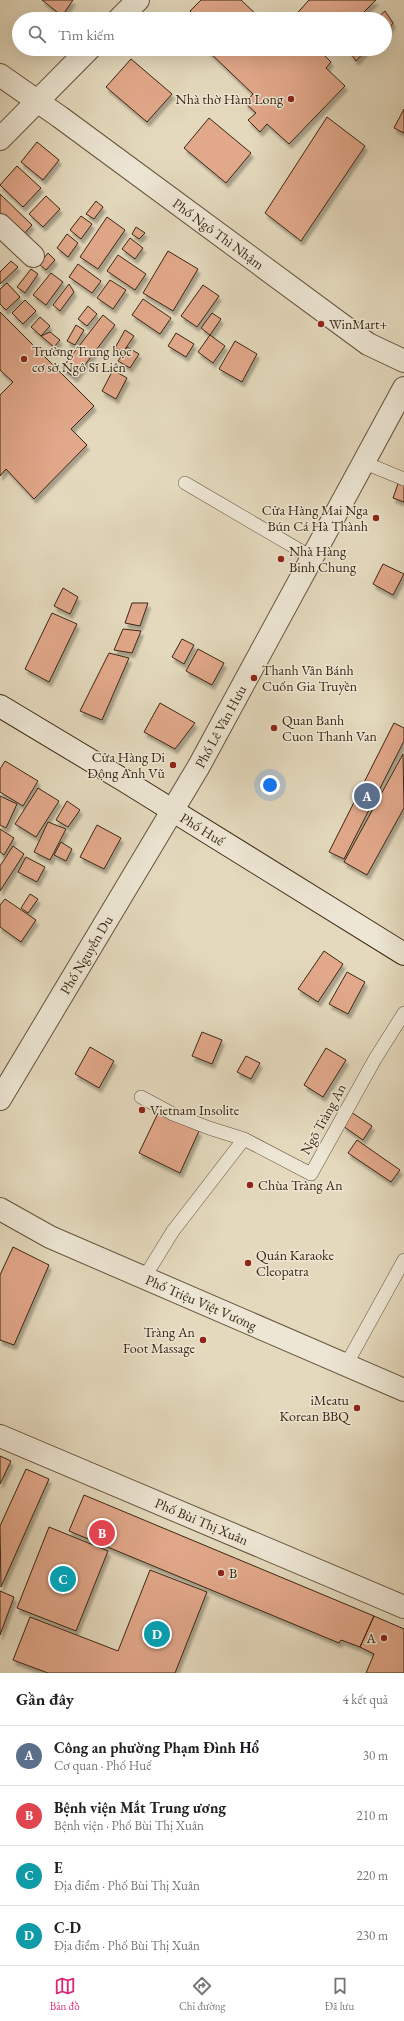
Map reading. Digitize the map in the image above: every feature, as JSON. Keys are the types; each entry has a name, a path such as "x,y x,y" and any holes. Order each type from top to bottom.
{"street":[{"path":"126,12 138,0"},
{"path":"0,139 82,56"},
{"name":"Phố Ngô Thì Nhậm","path":"0,75 368,344 404,361"},
{"path":"0,225 33,256"},
{"name":"Phố Lê Văn Hưu","path":"173,810 313,558 404,388"},
{"name":"Phố Huế","path":"0,706 173,810 404,954"},
{"name":"Phố Nguyễn Du","path":"0,1099 173,810"},
{"name":"Phố Triệu Việt Vương","path":"0,1209 50,1237 404,1390"},
{"name":"Phố Bùi Thị Xuân","path":"0,1436 404,1606"}],"lane":[{"path":"365,463 404,479"},
{"path":"185,483 313,558"},
{"name":"Ngõ Tràng An","path":"244,1139 311,1174 371,1066 404,1013"},
{"path":"141,1097 173,1114 209,1128 244,1139 173,1231 144,1278"},
{"path":"346,1365 404,1260"}],"building":[{"path":"42,0 73,0 65,12 57,12"},
{"path":"201,0 241,0 254,12 191,12 190,11"},
{"path":"309,0 376,0 364,12 298,12"},
{"name":"Nhà thờ Hàm Long","path":"213,56 325,56 331,62 326,68 345,86 289,144 267,124 260,132 248,120 256,113 245,103 253,94"},
{"path":"353,56 361,56 356,61"},
{"path":"131,59 172,94 147,122 106,87"},
{"path":"404,109 404,133 394,128"},
{"path":"327,117 365,146 301,241 265,213"},
{"path":"209,118 251,153 226,183 184,148"},
{"path":"37,142 59,160 43,180 21,162"},
{"path":"17,166 41,188 23,207 0,185"},
{"path":"0,194 32,225 21,237 0,217"},
{"path":"46,196 60,209 43,227 29,214"},
{"path":"96,201 103,207 94,219 86,214"},
{"path":"81,216 92,224 81,239 70,230"},
{"path":"107,217 125,230 98,269 80,257"},
{"path":"136,227 145,233 139,239 132,234"},
{"path":"67,234 78,243 68,257 57,248"},
{"path":"130,238 143,248 135,259 122,249"},
{"path":"168,251 198,269 173,311 143,293"},
{"path":"48,253 55,260 46,270 39,264"},
{"path":"118,255 146,274 135,290 107,271"},
{"path":"11,261 18,267 0,284 0,272"},
{"path":"78,264 101,281 92,293 69,277"},
{"path":"31,269 38,274 25,293 17,287"},
{"path":"51,273 63,282 46,305 33,295"},
{"path":"110,280 126,290 113,309 97,298"},
{"path":"7,283 20,297 6,310 0,304 0,289"},
{"path":"69,284 74,292 60,311 53,305"},
{"path":"203,285 219,296 197,327 181,316"},
{"path":"143,299 171,318 160,334 132,315"},
{"path":"25,300 36,311 23,324 12,313"},
{"path":"88,306 97,314 87,326 78,319"},
{"name":"Trường Trung học cơ sở Ngô Sĩ Liên","path":"0,312 94,406 71,429 87,445 34,499 6,469 0,476 0,395 13,382 0,370"},
{"path":"212,313 221,319 210,335 201,328"},
{"path":"103,315 115,325 75,378 62,368"},
{"path":"40,317 50,326 41,336 31,327"},
{"path":"76,325 84,330 75,345 67,341"},
{"path":"125,330 134,336 123,352 115,348"},
{"path":"50,332 60,340 54,347 41,336"},
{"path":"176,333 194,344 186,357 168,346"},
{"path":"210,335 225,346 213,363 198,352"},
{"path":"235,341 257,354 242,382 219,369"},
{"path":"127,347 139,354 130,368 118,361"},
{"path":"113,370 127,378 116,399 102,391"},
{"path":"399,481 404,483 404,502 393,498"},
{"path":"383,564 404,574 393,595 373,584"},
{"path":"63,588 78,597 70,614 54,606"},
{"path":"132,603 148,603 140,626 125,623"},
{"path":"52,613 77,624 49,682 25,669"},
{"path":"123,629 141,631 132,653 114,650"},
{"path":"182,639 194,645 184,664 172,657"},
{"path":"198,649 224,663 212,685 186,671"},
{"path":"109,653 129,658 102,720 80,711"},
{"path":"160,703 195,723 175,749 144,732"},
{"path":"394,723 404,728 404,741 344,859 329,852"},
{"path":"403,754 404,808 367,875 344,862"},
{"path":"5,761 38,781 23,806 0,792 0,769"},
{"path":"38,788 59,801 36,837 15,824"},
{"path":"0,796 17,804 6,828 0,825"},
{"path":"67,801 80,810 68,827 56,820"},
{"path":"48,822 66,829 50,860 34,852"},
{"path":"97,825 121,838 104,869 80,857"},
{"path":"0,829 14,838 4,855 0,852"},
{"path":"61,842 72,849 66,861 54,855"},
{"path":"13,846 24,854 0,891 0,866"},
{"path":"26,857 45,867 37,882 18,872"},
{"path":"30,894 38,899 28,913 21,908"},
{"path":"5,899 36,920 21,942 0,927 0,905"},
{"path":"324,951 343,964 318,1002 298,989"},
{"path":"347,972 365,982 348,1014 329,1004"},
{"path":"202,1032 222,1040 212,1064 192,1056"},
{"path":"90,1047 114,1061 99,1088 75,1074"},
{"path":"326,1048 346,1060 323,1097 304,1085"},
{"path":"246,1056 260,1063 251,1079 237,1072"},
{"path":"159,1111 199,1131 180,1173 139,1153"},
{"path":"351,1112 372,1126 363,1140 343,1126"},
{"path":"357,1140 400,1170 391,1182 348,1153"},
{"path":"13,1247 49,1265 14,1345 0,1340 0,1275"},
{"path":"0,1456 11,1461 0,1484"},
{"path":"26,1469 49,1479 1,1587 0,1526"},
{"name":"B","path":"84,1495 374,1616 360,1647 341,1640 339,1643 69,1531"},
{"path":"49,1527 108,1551 76,1631 17,1608"},
{"path":"150,1570 207,1592 175,1673 48,1673 13,1660 30,1617 118,1651"},
{"path":"0,1591 14,1597 0,1635"},
{"name":"A","path":"374,1616 404,1629 404,1673 366,1673 374,1654 360,1647"}],"place":[{"name":"Nhà thờ Hàm Long","path":"291,99"},
{"name":"WinMart+","path":"321,324"},
{"name":"Trường Trung học cơ sở Ngô Sĩ Liên","path":"24,359"},
{"name":"Cửa Hàng Mai Nga Bún Cá Hà Thành","path":"376,518"},
{"name":"Nhà Hàng Binh Chung","path":"281,559"},
{"name":"Thanh Vân Bánh Cuốn Gia Truyền","path":"254,678"},
{"name":"Quan Banh Cuon Thanh Van","path":"274,728"},
{"name":"Cửa Hàng Di Động Anh Vũ","path":"173,765"},
{"name":"Công an phường Phạm Đình Hổ","path":"367,796"},
{"name":"Vietnam Insolite","path":"142,1110"},
{"name":"Chùa Tràng An","path":"250,1185"},
{"name":"Quán Karaoke Cleopatra","path":"248,1263"},
{"name":"Tràng An Foot Massage","path":"203,1340"},
{"name":"iMeatu Korean BBQ","path":"357,1408"},
{"name":"Bệnh viện Mắt Trung ương","path":"102,1533"},
{"name":"B","path":"221,1573"},
{"name":"E","path":"63,1579"},
{"name":"C-D","path":"157,1634"},
{"name":"A","path":"384,1638"}]}
